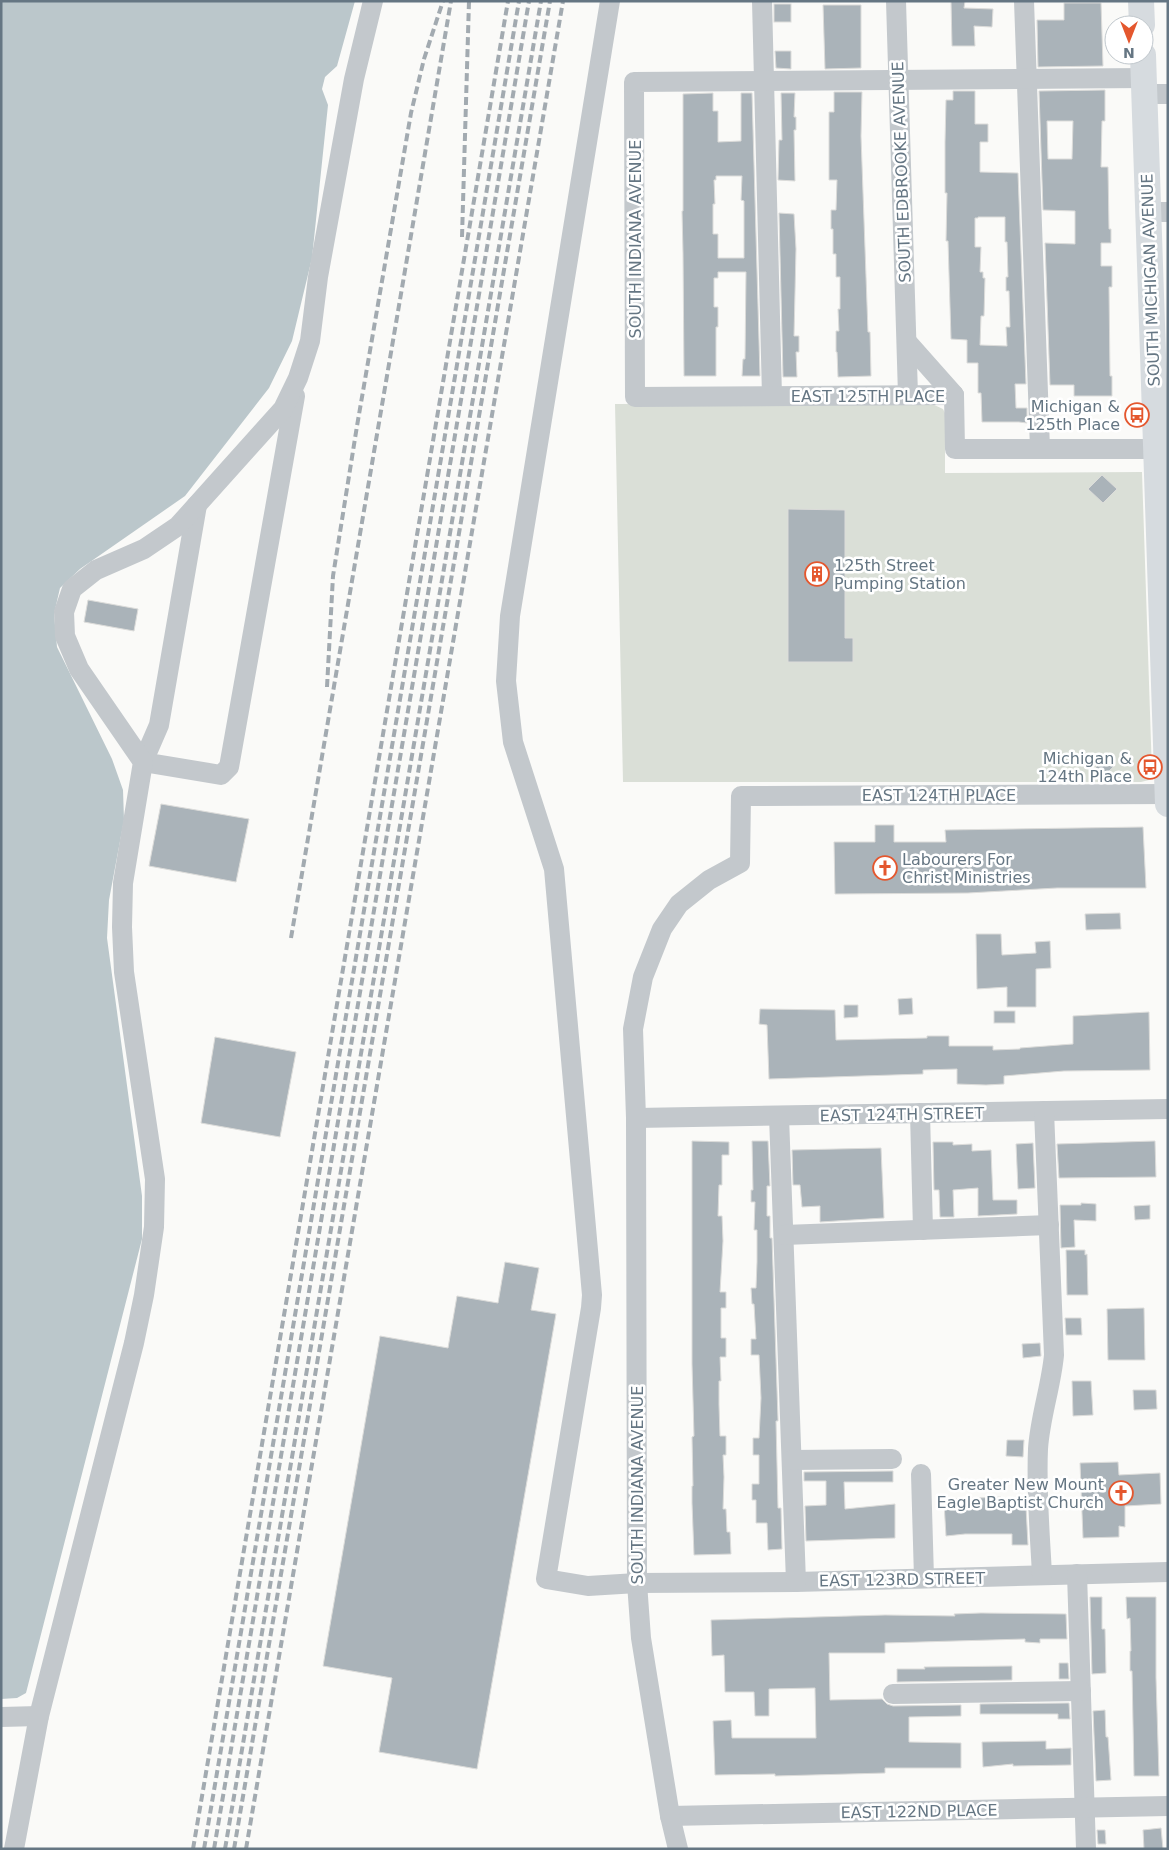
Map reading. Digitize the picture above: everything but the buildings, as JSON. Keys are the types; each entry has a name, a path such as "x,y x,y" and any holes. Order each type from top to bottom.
{"main road":[{"path":"1141,1 1142,15"},
{"name":"SOUTH MICHIGAN AVENUE","path":"1150,80 1158,212 1168,804"}],"street":[{"path":"298,378 229,767 221,775 143,762 79,668 65,636 64,612 72,589 96,570 150,544 178,526 283,409 298,378 310,341 318,277 352,89 373,1"},
{"name":"EAST 123RD STREET","path":"610,1 510,616 506,681 513,742 554,869 592,1295 546,1579 588,1586 637,1583 796,1582 1168,1572"},
{"path":"762,1 772,396"},
{"name":"SOUTH EDBROOKE AVENUE","path":"896,1 908,396"},
{"path":"1024,1 1040,449"},
{"path":"764,81 1150,80"},
{"name":"SOUTH INDIANA AVENUE","path":"635,397 634,82 764,81"},
{"path":"907,342 954,395"},
{"name":"EAST 125TH PLACE","path":"635,397 954,395 955,449 1162,449"},
{"path":"14,1849 39,1716 134,1343 144,1295 154,1227 155,1179 124,972 123,883 143,762 159,725 197,506"},
{"name":"EAST 124TH PLACE","path":"741,796 1168,794"},
{"name":"SOUTH INDIANA AVENUE","path":"678,1849 670,1816 641,1638 637,1583 636,1118 633,1030 643,977 662,929 679,904 709,880 740,863 741,796"},
{"name":"EAST 124TH STREET","path":"636,1118 1168,1109"},
{"path":"1042,1575 1038,1448 1054,1355 1044,1111"},
{"path":"920,1113 923,1230"},
{"path":"779,1116 796,1582"},
{"path":"784,1235 1048,1225"},
{"path":"792,1460 892,1459"},
{"path":"921,1474 924,1578"},
{"path":"1077,1574 1086,1849"},
{"path":"894,1694 1081,1691"},
{"path":"1,1717 39,1716"},
{"name":"EAST 122ND PLACE","path":"670,1816 1168,1806"}],"shaded area":[{"path":"1,1 355,1 337,66 325,77 322,89 328,105 312,258 292,341 269,388 185,496 80,569 60,588 54,614 57,647 112,759 123,790 124,820 109,900 107,938 142,1196 142,1239 26,1693 17,1698 1,1699"},
{"path":"930,403 943,409 945,413 945,473 1142,472 1152,773 1149,780 1141,782 623,782 615,404"}],"railway":[{"path":"327,687 333,576 357,426 411,113 424,59 443,1"},
{"path":"291,938 451,1"},
{"path":"462,237 469,1"},
{"path":"193,1849 508,1"},
{"path":"204,1849 519,1"},
{"path":"214,1849 529,1"},
{"path":"225,1849 541,1"},
{"path":"234,1849 550,1"},
{"path":"246,1849 563,1"}],"place":[{"name":"Michigan & 125th Place","path":"1137,415"},
{"name":"125th Street Pumping Station","path":"817,574"},
{"name":"Michigan & 124th Place","path":"1150,767"},
{"name":"Labourers For Christ Ministries","path":"885,868"},
{"name":"Greater New Mount Eagle Baptist Church","path":"1121,1493"}]}
